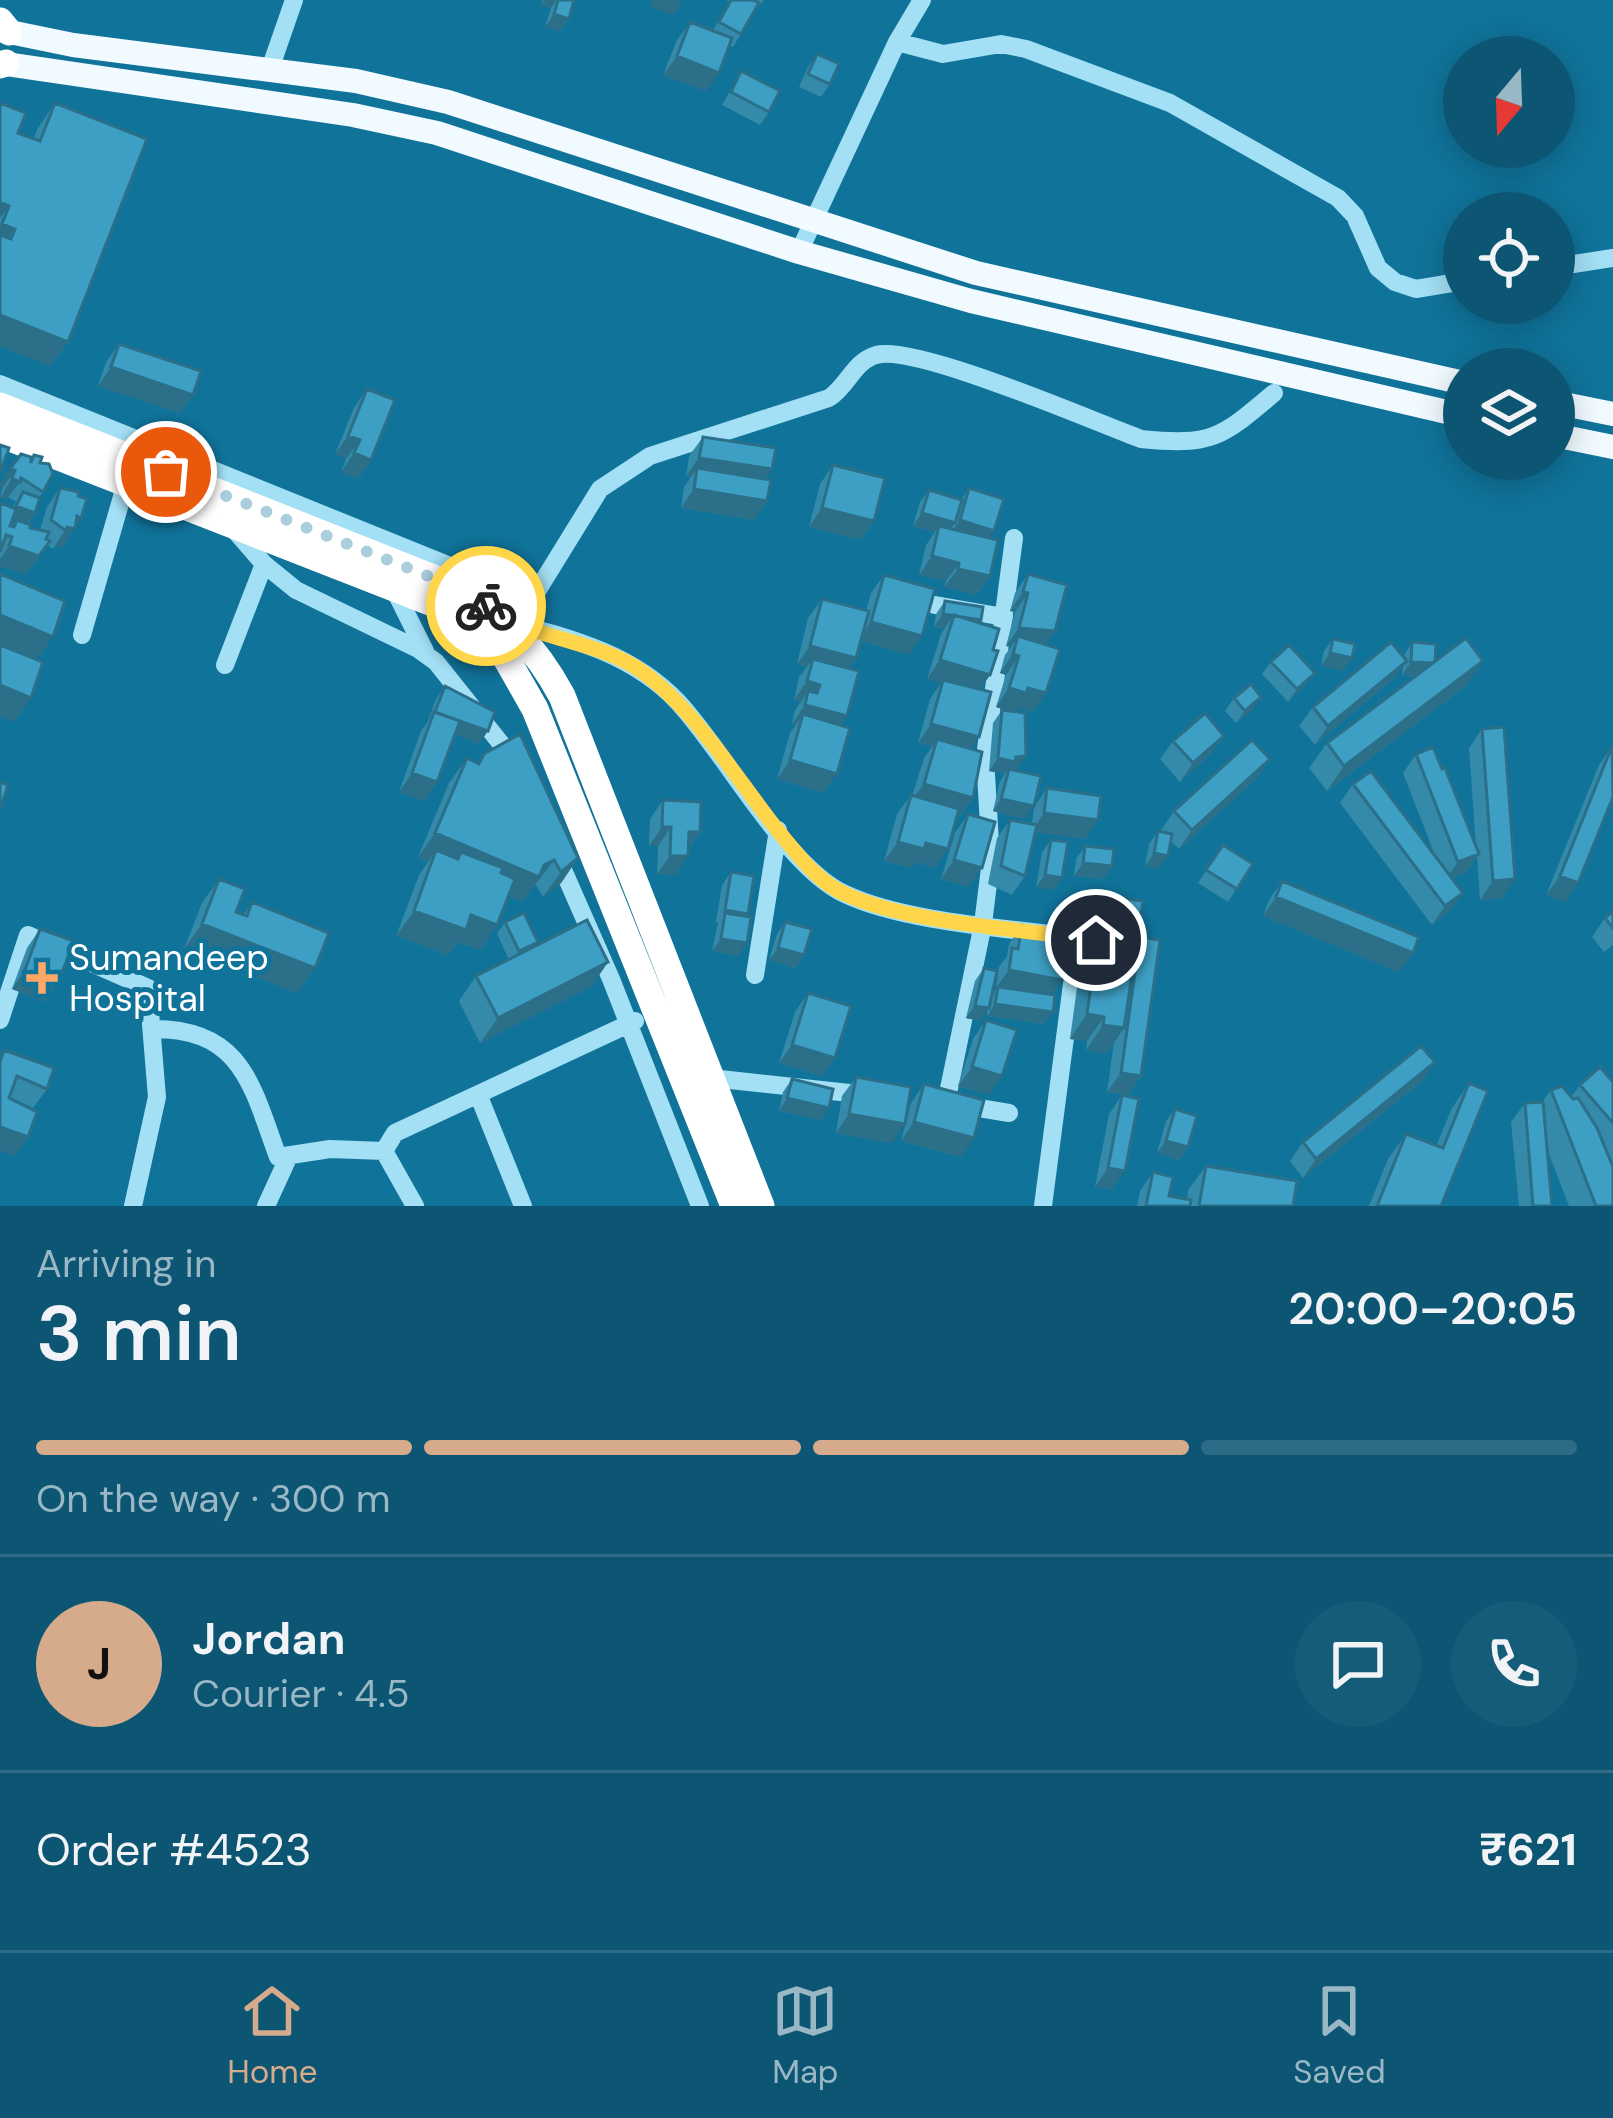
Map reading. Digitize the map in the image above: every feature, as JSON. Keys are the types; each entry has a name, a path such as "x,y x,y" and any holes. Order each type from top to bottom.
{"highway":[{"path":"0,406 514,614 519,631 562,695 761,1206"},
{"path":"0,434 445,608 502,651 520,677 734,1206"}],"main road":[{"path":"3,28 73,45 356,81 448,102 976,273 1443,378"},
{"path":"2,64 334,111 437,134 799,252 991,306 1443,411"},
{"path":"1575,407 1613,415"},
{"path":"1575,439 1613,447"}],"street":[{"path":"270,69 294,0"},
{"path":"799,252 897,42 922,0"},
{"path":"897,42 943,54 1001,44 1026,49 1170,103 1338,198 1355,216 1378,268 1395,282 1416,289 1443,284"},
{"path":"1575,264 1613,258"},
{"path":"474,626 514,614 600,488 624,470 650,456 829,398 842,391 857,365 880,353 921,357 1141,439 1178,443 1212,439 1230,431 1274,393"},
{"path":"0,384 507,589 514,614 642,671 678,702 801,859 842,893 902,912 1087,939 1043,1206"},
{"path":"82,635 126,483"},
{"path":"228,523 264,564 296,590 428,656"},
{"path":"946,1103 991,860 986,758 1014,538"},
{"path":"225,665 264,564"},
{"path":"393,587 428,656 456,684 516,763 526,784"},
{"path":"935,605 1004,617"},
{"path":"545,828 700,1206"},
{"path":"755,975 778,830"},
{"path":"0,1020 28,935 148,988 157,1097 133,1206"},
{"path":"384,1151 395,1133 656,1011"},
{"path":"152,1029 191,1031 238,1059 278,1157 330,1149 384,1151"},
{"path":"711,1078 899,1098"},
{"path":"478,1094 523,1206"},
{"path":"923,1101 1009,1113"},
{"path":"384,1151 415,1206"},
{"path":"266,1206 288,1158"}],"building":[{"path":"558,0 574,0 569,19 554,14"},
{"path":"731,0 759,3 741,34 719,22"},
{"path":"690,22 732,38 719,73 677,56"},
{"path":"817,54 839,64 830,84 808,74"},
{"path":"741,71 780,91 769,112 731,92"},
{"path":"0,103 26,113 18,133 40,141 55,103 147,139 68,342 0,315 0,235 11,239 15,229 2,224 9,206 0,202"},
{"path":"119,344 201,371 193,395 111,367"},
{"path":"367,389 395,400 371,460 354,453 360,440 348,436"},
{"path":"703,437 776,448 772,469 699,458"},
{"path":"0,445 9,448 0,473"},
{"path":"21,454 31,457 31,463 34,455 42,457 40,463 49,464 53,474 43,492 21,478 20,482 12,478 15,470 10,469"},
{"path":"833,465 885,478 874,521 822,508"},
{"path":"697,468 771,480 767,501 694,489"},
{"path":"60,488 87,499 75,529 67,527 66,531 51,520"},
{"path":"969,488 1004,499 994,531 960,520"},
{"path":"929,490 962,500 955,523 922,513"},
{"path":"23,492 40,498 35,513 16,506"},
{"path":"0,503 16,509 10,526 17,520 49,532 46,539 50,541 39,556 9,546 12,537 6,535 0,552"},
{"path":"939,526 998,540 990,576 958,569 959,563 932,556"},
{"path":"0,574 65,601 53,637 0,615"},
{"path":"1028,574 1067,585 1055,631 1019,628"},
{"path":"884,575 935,589 922,636 871,622"},
{"path":"822,599 869,611 856,658 810,646"},
{"path":"945,601 983,607 981,620 943,614"},
{"path":"954,615 999,629 990,675 940,660"},
{"path":"1018,636 1060,649 1046,693 1009,688 1019,656 1013,654"},
{"path":"1466,638 1483,661 1344,766 1327,743"},
{"path":"1333,639 1355,644 1352,658 1330,653"},
{"path":"1391,642 1407,661 1328,726 1313,707"},
{"path":"1412,642 1436,644 1435,661 1411,662"},
{"path":"0,645 43,662 31,698 0,685"},
{"path":"1289,645 1315,673 1297,689 1271,662"},
{"path":"813,659 859,671 847,716 805,705 808,691 817,693 820,685 807,681"},
{"path":"943,680 991,692 979,737 931,724"},
{"path":"1251,684 1261,697 1245,711 1234,698"},
{"path":"445,686 495,712 488,731 435,712"},
{"path":"1002,710 1025,713 1026,756 1016,757 1015,762 998,758"},
{"path":"434,712 460,721 437,782 412,773"},
{"path":"1205,713 1224,736 1193,763 1173,741"},
{"path":"803,714 850,728 837,774 790,760"},
{"path":"1504,727 1515,879 1493,881 1482,729"},
{"path":"520,734 578,858 561,872 554,860 544,865 539,877 435,833 467,758 479,764 484,754"},
{"path":"937,739 982,752 973,798 924,784"},
{"path":"1252,740 1270,759 1192,830 1174,811"},
{"path":"1612,746 1613,797 1578,883 1560,876"},
{"path":"1433,747 1479,854 1458,862 1416,754"},
{"path":"1009,769 1041,776 1034,806 1001,799"},
{"path":"1371,771 1463,893 1445,906 1353,784"},
{"path":"0,782 8,785 1,807 0,807"},
{"path":"1047,788 1101,796 1098,820 1044,813"},
{"path":"911,795 959,809 948,849 898,842"},
{"path":"663,800 701,802 700,832 689,832 688,856 670,856 671,827 662,827"},
{"path":"968,814 995,822 982,868 954,860"},
{"path":"1010,820 1037,825 1025,876 1001,866"},
{"path":"1158,831 1172,834 1168,856 1154,853"},
{"path":"1051,840 1068,842 1062,878 1045,875"},
{"path":"1223,845 1253,864 1237,889 1206,870"},
{"path":"1085,846 1114,849 1112,866 1083,863"},
{"path":"436,850 458,859 461,852 503,868 501,873 515,879 497,925 471,915 466,930 414,911"},
{"path":"731,872 754,876 748,914 725,910"},
{"path":"219,879 245,889 236,912 247,916 252,902 329,933 315,968 202,924"},
{"path":"1282,881 1419,937 1413,953 1276,897"},
{"path":"1122,898 1143,901 1124,1028 1103,1025 1104,1017 1087,1014 1095,956 1113,958"},
{"path":"524,913 538,942 519,951 505,922"},
{"path":"725,913 751,917 747,943 721,939"},
{"path":"587,920 608,962 498,1018 476,976"},
{"path":"785,922 812,929 804,955 778,948"},
{"path":"1022,925 1057,932 1053,955 1066,957 1062,980 1009,970"},
{"path":"40,929 74,941 58,983 25,970"},
{"path":"1140,937 1160,940 1141,1076 1121,1073"},
{"path":"984,968 997,971 989,1008 975,1006"},
{"path":"998,987 1055,995 1053,1012 995,1004"},
{"path":"808,993 851,1006 835,1058 792,1045"},
{"path":"986,1020 1017,1030 1002,1076 972,1067"},
{"path":"1421,1046 1435,1062 1316,1159 1303,1142"},
{"path":"4,1050 54,1068 47,1089 17,1076 9,1098 37,1112 28,1137 0,1127"},
{"path":"1600,1067 1613,1082 1613,1123 1580,1085"},
{"path":"856,1077 911,1087 905,1124 849,1114"},
{"path":"792,1079 833,1089 829,1108 787,1098"},
{"path":"1469,1083 1488,1091 1441,1206 1377,1206 1406,1134 1443,1148"},
{"path":"924,1084 984,1100 974,1138 914,1122"},
{"path":"1562,1086 1573,1099 1578,1098 1597,1128 1613,1167 1613,1206 1596,1206 1551,1090"},
{"path":"1122,1095 1139,1099 1125,1171 1108,1168"},
{"path":"1543,1102 1552,1206 1533,1206 1525,1103"},
{"path":"1175,1109 1197,1116 1188,1147 1166,1141"},
{"path":"1206,1166 1297,1181 1293,1206 1199,1206"},
{"path":"1153,1172 1173,1177 1169,1196 1191,1200 1190,1206 1146,1206"}],"way so far":[{"path":"166,472 456,587 486,606"}],"place":[{"name":"Sumandeep Hospital","path":"42,978"}],"route":[{"path":"486,606 503,619 594,646 642,671 678,702 801,859 842,893 902,912 1096,940"}]}
